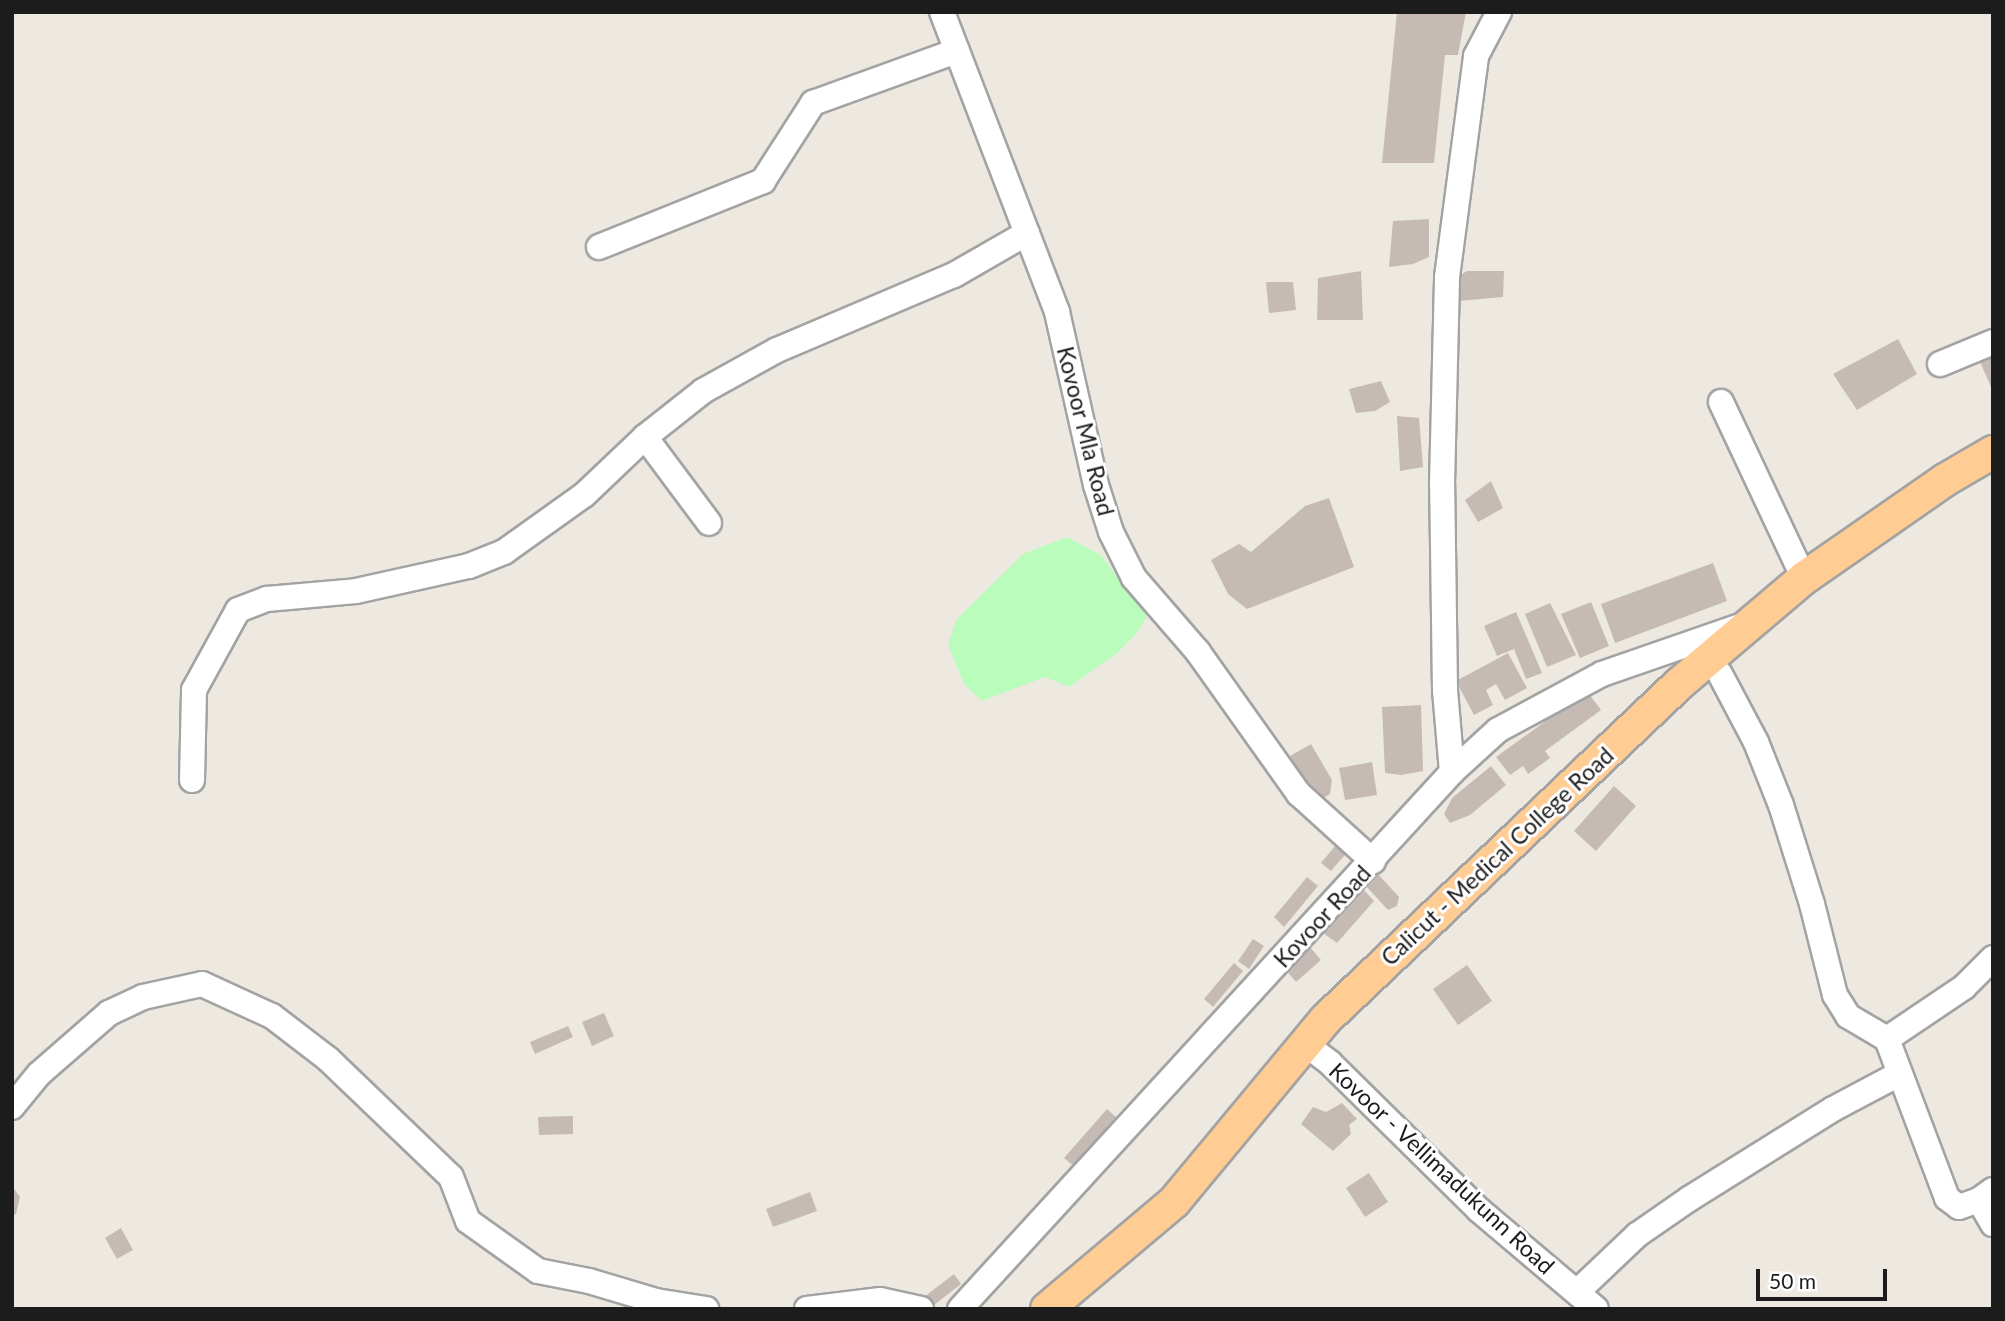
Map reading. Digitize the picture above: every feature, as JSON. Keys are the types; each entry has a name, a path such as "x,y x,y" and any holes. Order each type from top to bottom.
{"main road":[{"name":"Calicut - Medical College Road","path":"1312,1050 1377,967 1679,684 1770,616 1804,578 1945,480 1993,452"},
{"path":"1047,1309 1174,1202 1253,1121 1312,1050 1720,674 1770,616 1866,557 1954,495 1993,473"},
{"path":"1075,1309 1187,1215 1253,1121"}],"street":[{"name":"Kovoor Mla Road","path":"942,12 1057,312 1096,485 1111,532 1134,578 1198,652 1299,794 1373,861"},
{"path":"1452,772 1445,690 1442,484 1447,277 1476,56 1499,12"},
{"path":"599,247 763,181 813,103 957,51"},
{"path":"192,780 194,690 238,610 267,599 356,591 469,566 504,552 584,495 645,437 703,391 777,350 879,304 954,275 1027,233"},
{"path":"1940,364 1993,342"},
{"path":"1721,402 1804,578"},
{"path":"645,437 709,523"},
{"name":"Kovoor Road","path":"960,1309 1452,772 1498,730 1602,674 1770,616"},
{"path":"1720,674 1756,742 1781,805 1812,904 1835,995 1848,1016 1887,1039 1947,1198 1959,1207 1986,1195 1993,1224"},
{"path":"1887,1039 1965,987 1993,958"},
{"path":"12,1107 39,1074 109,1013 143,996 202,984 272,1016 328,1059 452,1177 468,1221 538,1271 589,1281 656,1301 706,1309"},
{"name":"Kovoor - Vellimadukunn Road","path":"1312,1050 1479,1210 1596,1309"},
{"path":"1577,1292 1637,1235 1689,1199 1833,1109 1899,1074"},
{"path":"807,1309 880,1300 922,1309"}],"green space":[{"path":"1067,537 1101,555 1147,616 1136,634 1116,654 1069,687 1045,677 982,701 964,684 948,645 956,620 1023,554"}],"building":[{"path":"1397,12 1466,12 1458,55 1445,55 1434,163 1382,163"},
{"path":"1429,219 1429,257 1413,264 1389,267 1393,221"},
{"path":"1361,271 1363,320 1317,320 1318,278"},
{"path":"1467,271 1504,271 1503,297 1459,301 1459,276"},
{"path":"1266,282 1293,282 1296,310 1269,313"},
{"path":"1898,339 1917,374 1857,410 1833,374"},
{"path":"1993,349 1993,392 1978,357"},
{"path":"1381,381 1390,402 1375,411 1356,413 1349,389"},
{"path":"1397,416 1419,418 1423,467 1400,471"},
{"path":"1491,481 1503,508 1478,522 1465,500"},
{"path":"1329,498 1354,567 1247,609 1228,594 1211,560 1239,544 1251,552 1305,506"},
{"path":"1713,563 1727,601 1615,643 1601,604"},
{"path":"1591,602 1609,646 1580,658 1561,614"},
{"path":"1550,603 1576,655 1547,667 1525,614"},
{"path":"1516,612 1542,673 1526,679 1514,649 1497,656 1484,626"},
{"path":"1508,653 1527,688 1505,700 1496,684 1486,690 1493,705 1474,715 1456,681"},
{"path":"1587,691 1601,710 1545,751 1550,758 1528,774 1523,766 1510,775 1496,757"},
{"path":"1421,705 1423,771 1401,775 1385,773 1382,707"},
{"path":"1311,744 1332,780 1330,794 1317,802 1290,756"},
{"path":"1372,762 1377,795 1345,800 1339,768"},
{"path":"1491,766 1506,785 1470,815 1450,823 1444,814 1452,798"},
{"path":"1614,786 1636,806 1596,851 1574,831"},
{"path":"1340,840 1350,849 1331,871 1321,863"},
{"path":"1377,873 1399,897 1397,906 1388,910 1365,885"},
{"path":"1307,877 1318,886 1284,927 1274,917"},
{"path":"1363,889 1374,901 1337,943 1323,933"},
{"path":"1253,939 1264,946 1249,969 1238,961"},
{"path":"1310,947 1321,960 1296,982 1285,969"},
{"path":"1234,963 1243,971 1213,1007 1204,999"},
{"path":"1467,965 1492,1001 1458,1025 1433,989"},
{"path":"604,1013 614,1036 592,1046 582,1022"},
{"path":"568,1026 573,1037 535,1054 530,1042"},
{"path":"1342,1103 1357,1119 1349,1125 1351,1134 1333,1151 1301,1124 1313,1107 1326,1112"},
{"path":"1107,1109 1118,1119 1076,1168 1064,1158"},
{"path":"573,1116 573,1134 539,1135 538,1117"},
{"path":"1369,1173 1388,1202 1365,1217 1346,1188"},
{"path":"12,1186 20,1197 16,1214 12,1216"},
{"path":"810,1192 817,1211 773,1227 766,1209"},
{"path":"121,1228 133,1250 117,1259 105,1238"},
{"path":"954,1274 961,1284 934,1305 924,1297"}]}
